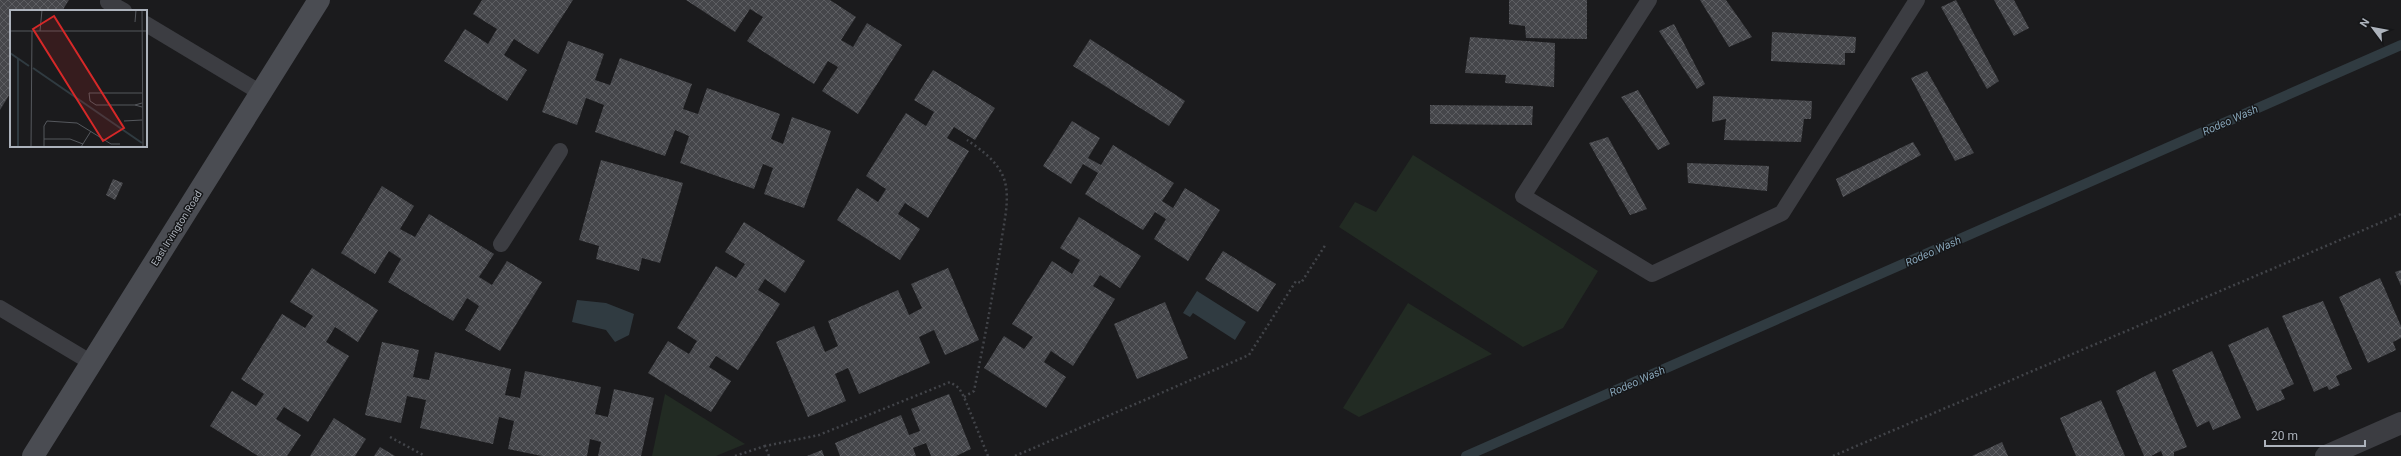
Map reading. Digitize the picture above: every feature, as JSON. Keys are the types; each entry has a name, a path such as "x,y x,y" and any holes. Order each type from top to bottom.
{"main road":[{"name":"East Irvington Road","path":"33,456 319,0"}],"street":[{"path":"2326,456 2401,423"}],"lane":[{"path":"1649,0 1523,196 1652,274 1782,213 1917,0"},
{"path":"108,2 122,10"},
{"path":"147,25 261,93"},
{"path":"501,244 560,151"},
{"path":"0,308 92,363"}],"path":[{"path":"964,397 974,391 989,320 1005,215 1007,188 1003,176 991,158 967,140"},
{"path":"1833,456 2401,214"},
{"path":"1015,456 1249,355 1296,281 1301,284 1326,244"},
{"path":"735,456 765,446 819,435 950,382 959,388 964,397 988,456"},
{"path":"390,437 426,456"},
{"path":"765,446 769,456"}],"shaded area":[{"path":"1413,155 1598,271 1563,328 1523,347 1339,227 1355,202 1376,212"},
{"path":"1197,291 1246,322 1235,340 1193,313 1190,317 1183,313"},
{"path":"577,300 606,303 634,314 629,335 615,342 606,330 572,322"},
{"path":"1408,303 1492,354 1359,417 1343,408"},
{"path":"665,394 745,444 716,456 652,456"}],"building":[{"path":"0,0 69,0 63,10 10,10 10,94 0,110"},
{"path":"482,0 573,0 538,54 514,39 504,55 527,70 507,101 444,61 465,29 488,44 497,29 473,14"},
{"path":"686,0 830,0 856,17 841,40 853,47 867,23 902,45 858,114 822,91 838,67 828,61 814,84 747,41 763,17 750,9 735,32"},
{"path":"1509,0 1587,0 1587,39 1526,38 1525,26 1509,24"},
{"path":"1700,0 1726,0 1752,37 1729,47"},
{"path":"1956,0 1999,81 1987,89 1941,7"},
{"path":"1994,0 2014,0 2029,28 2014,36"},
{"path":"1674,24 1705,84 1697,89 1659,31"},
{"path":"1772,32 1856,37 1855,53 1845,53 1845,65 1771,61"},
{"path":"1470,37 1555,43 1554,87 1505,83 1506,75 1465,73"},
{"path":"1090,39 1185,101 1169,126 1073,66"},
{"path":"568,41 604,54 595,80 610,85 620,58 692,84 683,109 698,114 707,88 780,114 771,139 783,144 792,117 831,131 804,208 764,194 773,168 763,164 754,189 680,163 689,136 675,130 665,156 595,132 604,105 586,98 577,125 542,112"},
{"path":"933,70 995,108 975,140 954,127 947,138 969,151 928,218 905,203 898,214 920,229 900,260 837,220 857,188 878,202 886,189 866,176 906,113 926,126 934,112 914,100"},
{"path":"1927,71 1974,153 1955,161 1911,78"},
{"path":"1638,90 1670,144 1658,150 1621,97"},
{"path":"1713,96 1812,101 1811,119 1804,119 1801,142 1724,140 1726,119 1712,122"},
{"path":"1430,105 1533,106 1532,125 1430,124"},
{"path":"1072,121 1100,138 1088,158 1101,165 1113,145 1174,183 1162,201 1173,208 1185,188 1220,210 1188,261 1154,239 1166,219 1155,212 1143,230 1085,194 1098,173 1083,164 1071,184 1043,166"},
{"path":"1608,137 1647,209 1630,215 1589,143"},
{"path":"1913,142 1921,155 1843,197 1836,179"},
{"path":"601,160 683,183 660,263 642,258 639,271 596,259 599,246 579,240"},
{"path":"1687,163 1769,166 1767,191 1688,183"},
{"path":"113,179 123,183 115,200 106,195"},
{"path":"382,186 414,206 400,229 415,237 429,214 494,254 479,277 492,285 507,261 542,282 500,351 465,330 479,306 467,298 453,321 388,282 401,259 389,251 375,274 341,253"},
{"path":"1079,217 1141,256 1120,288 1100,275 1093,286 1115,299 1073,366 1051,351 1044,362 1066,377 1046,408 984,368 1004,336 1024,349 1033,337 1012,324 1052,261 1072,274 1080,260 1060,248"},
{"path":"744,222 805,261 785,293 765,279 758,290 780,304 738,370 716,356 709,367 731,381 711,412 648,373 668,341 689,354 697,341 677,328 716,266 736,278 745,264 725,252"},
{"path":"1223,251 1276,284 1258,312 1205,279"},
{"path":"312,268 378,310 358,342 335,327 326,342 349,356 308,422 284,407 276,419 301,435 287,456 258,456 210,426 232,391 256,406 264,394 241,379 282,314 305,328 313,316 290,302"},
{"path":"948,268 979,340 945,355 934,330 919,337 930,363 859,394 848,368 835,374 846,401 808,417 776,342 814,326 825,352 838,346 828,321 898,290 909,315 922,308 911,284"},
{"path":"2401,270 2401,286 2395,272"},
{"path":"2380,278 2401,326 2401,338 2393,342 2396,350 2368,363 2339,297"},
{"path":"2323,301 2352,369 2336,376 2340,385 2329,390 2327,386 2314,392 2282,316"},
{"path":"1165,302 1188,358 1137,379 1114,324"},
{"path":"2268,327 2294,384 2281,390 2285,399 2257,411 2228,345"},
{"path":"382,342 419,350 413,377 429,380 435,352 511,369 505,395 520,398 525,371 601,387 595,414 608,417 614,389 654,398 641,456 598,456 601,442 590,439 587,456 542,456 508,449 514,421 499,417 493,444 420,428 426,400 407,396 401,423 365,415"},
{"path":"2212,351 2241,418 2213,430 2209,421 2197,427 2172,370"},
{"path":"2155,371 2187,447 2174,452 2174,456 2163,456 2161,451 2151,456 2144,456 2116,391"},
{"path":"949,394 971,449 956,456 931,456 926,443 913,448 916,456 840,456 835,443 901,415 909,435 920,431 911,409"},
{"path":"2101,400 2125,456 2076,456 2060,418"},
{"path":"334,418 366,439 355,456 310,456"},
{"path":"2002,442 2008,456 1972,456"},
{"path":"380,447 395,456 374,456"},
{"path":"822,450 824,456 807,456"}],"waterway":[{"name":"Rodeo Wash","path":"1466,456 2401,45"}]}
